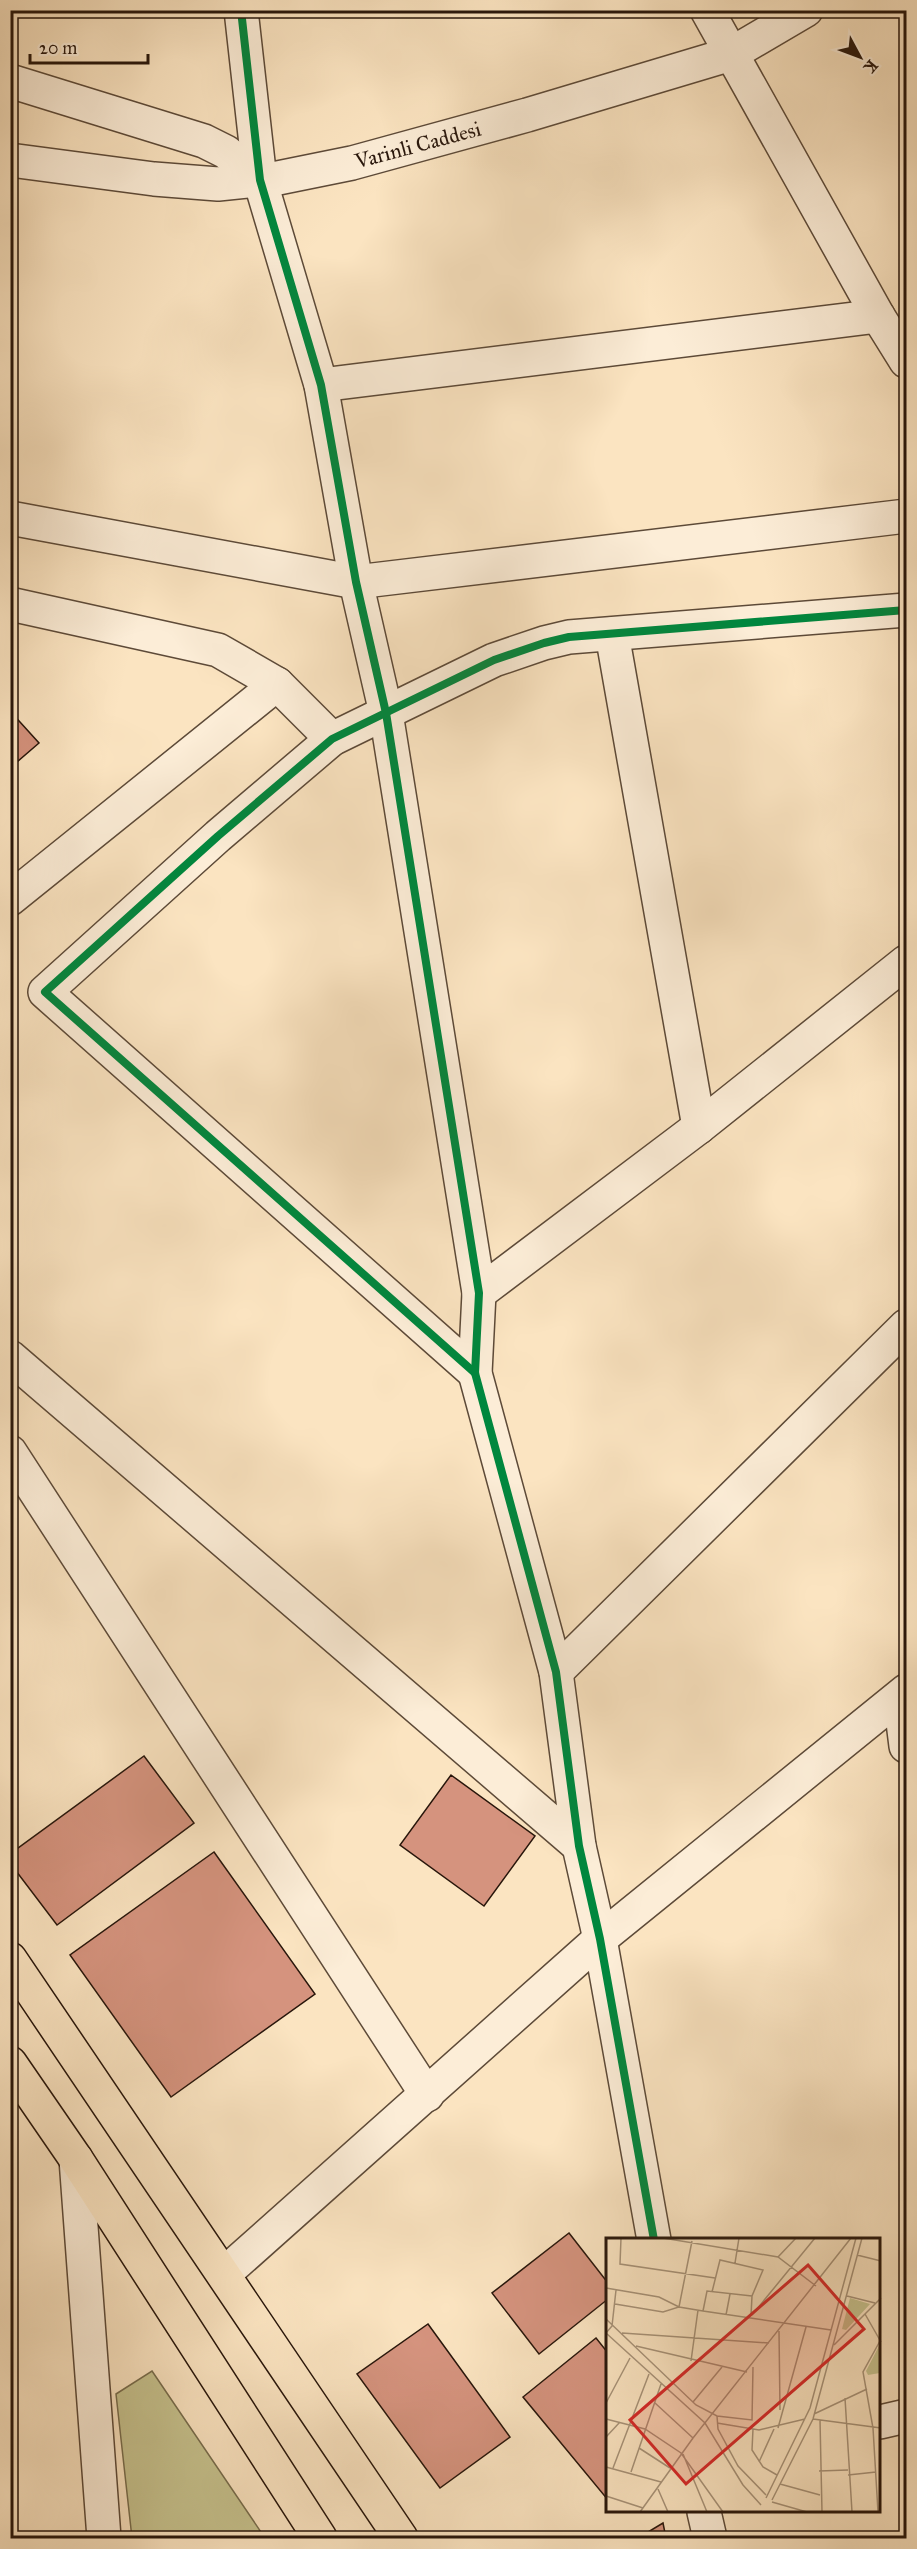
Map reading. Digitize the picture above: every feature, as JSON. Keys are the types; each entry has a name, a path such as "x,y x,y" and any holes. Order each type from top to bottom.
{"main road":[{"path":"10,1959 401,2538"},
{"path":"10,2063 76,2159 320,2538"}],"street":[{"path":"241,10 260,180 321,385 356,582 386,713 478,1293 475,1372 556,1672 579,1846 600,1939 654,2238"},
{"path":"707,10 906,362"},
{"name":"Varinli Caddesi","path":"10,160 154,179 218,184 260,180 363,160 527,115 731,54 806,10"},
{"path":"10,81 204,141 226,152 260,180"},
{"path":"321,385 878,315"},
{"path":"10,518 356,582 906,516"},
{"path":"10,604 218,650 277,684 332,739"},
{"path":"475,1372 45,992 218,836 332,739 494,660 569,637 906,610"},
{"path":"612,634 699,1126"},
{"path":"10,899 277,684"},
{"path":"478,1293 699,1126 906,962"},
{"path":"556,1672 906,1326"},
{"path":"10,1357 579,1846"},
{"path":"10,1452 427,2095"},
{"path":"224,2274 600,1939 903,1717"},
{"path":"76,2159 104,2538"},
{"path":"881,2422 906,2416"},
{"path":"704,2513 710,2538"}],"shaded area":[{"path":"152,2371 265,2538 132,2538 116,2394"}],"building":[{"path":"10,711 39,743 10,768"},
{"path":"144,1756 194,1823 57,1925 10,1863 10,1854"},
{"path":"451,1775 535,1836 484,1906 400,1845"},
{"path":"214,1852 315,1994 171,2097 70,1955"},
{"path":"569,2233 606,2280 606,2301 539,2354 492,2293"},
{"path":"428,2324 510,2437 440,2488 357,2374"},
{"path":"596,2338 606,2350 606,2498 523,2397"},
{"path":"663,2523 666,2538 638,2538"}],"cycle path":[{"path":"241,10 260,180 321,385 356,582 386,713 479,1293 475,1373 556,1672 579,1846 600,1939 654,2238"},
{"path":"475,1373 45,992 218,836 332,739 494,660 569,637 906,610"}]}
